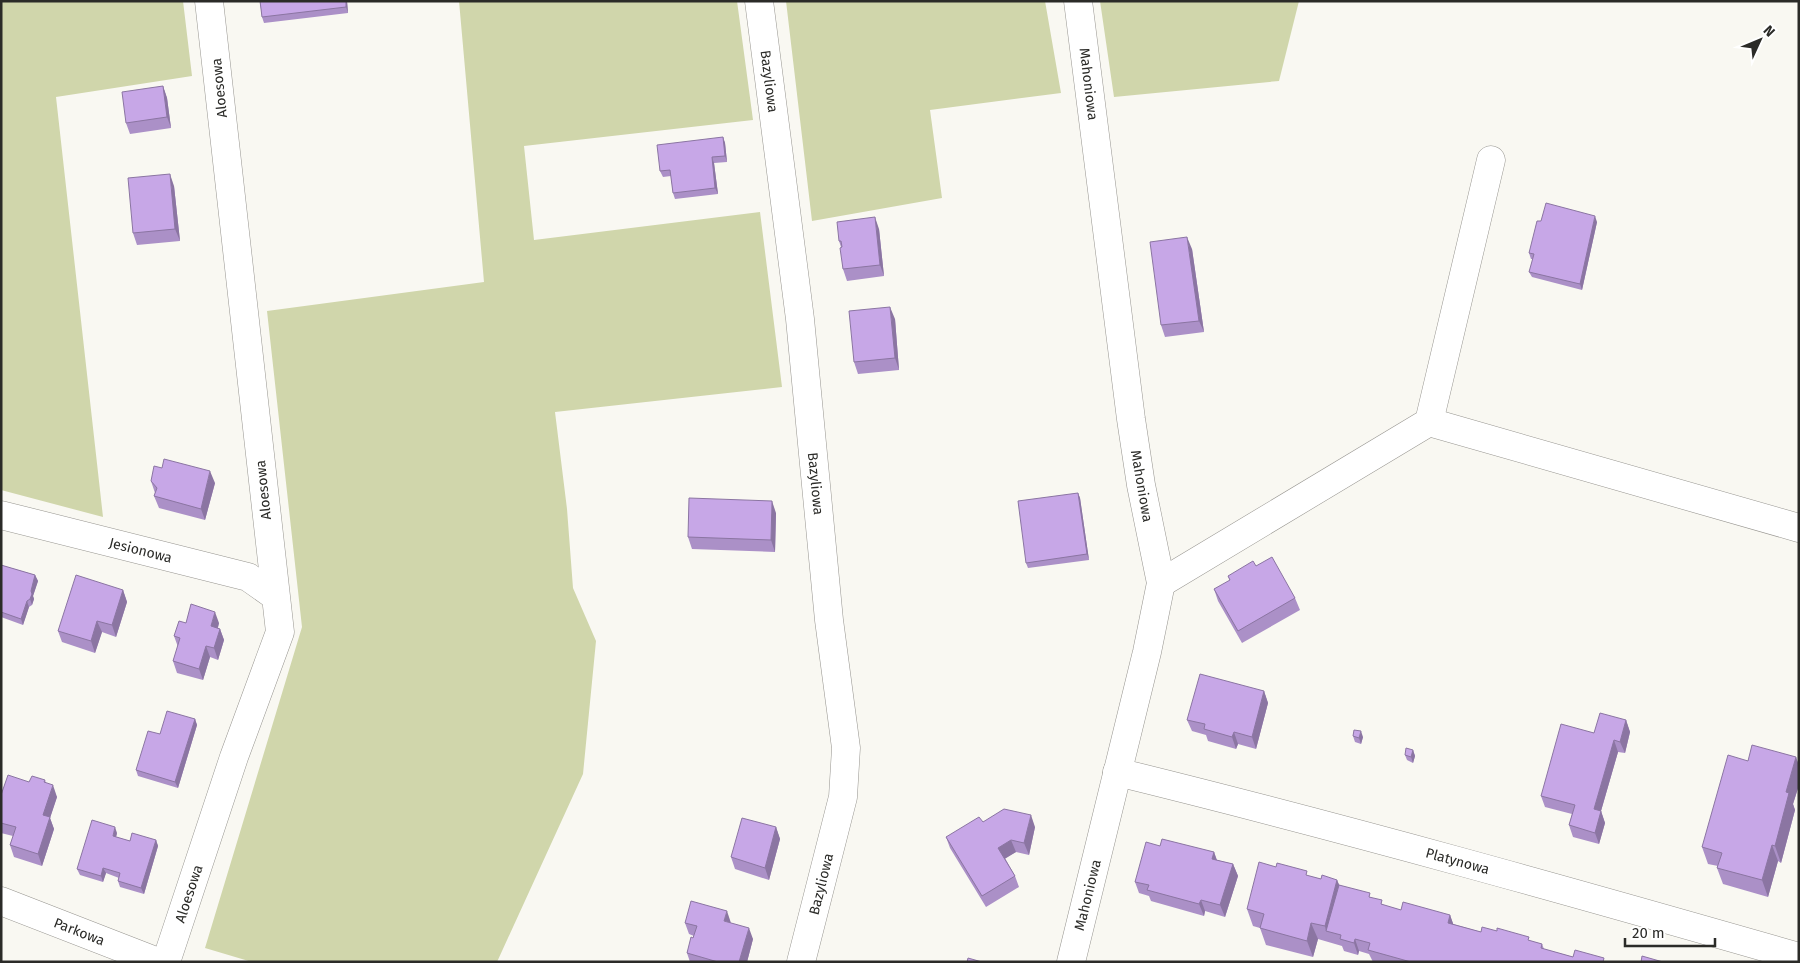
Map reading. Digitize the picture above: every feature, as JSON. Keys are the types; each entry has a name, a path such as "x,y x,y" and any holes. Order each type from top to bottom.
{"street":[{"name":"Aloesowa","path":"166,962 234,756 280,632 209,1"},
{"name":"Bazyliowa","path":"759,1 800,318 829,620 846,748 843,798 801,962"},
{"name":"Mahoniowa","path":"1070,962 1147,652 1161,583 1131,419 1078,1"},
{"path":"1161,583 1429,422 1491,160"},
{"path":"1429,422 1799,528"},
{"name":"Jesionowa","path":"1,516 248,577 275,596"},
{"name":"Platynowa","path":"1116,772 1243,802 1799,956"},
{"name":"Parkowa","path":"1,901 158,962"}],"green space":[{"path":"1,1 183,1 192,76 56,97 103,517 1,490"},
{"path":"459,1 737,1 753,120 524,146 534,240 760,212 782,387 555,412 567,509 573,588 596,641 583,774 497,962 252,962 205,948 302,627 267,311 484,282"},
{"path":"786,1 1045,1 1061,93 930,110 942,198 812,221"},
{"path":"1100,1 1299,1 1279,81 1114,97"}],"building":[{"path":"260,1 346,1 346,7 262,17"},
{"path":"163,86 167,117 126,123 122,92"},
{"path":"723,137 725,156 712,157 715,188 673,193 670,170 660,171 657,145"},
{"path":"170,174 175,229 133,233 128,178"},
{"path":"1546,203 1595,216 1580,284 1529,272 1534,254 1529,253 1537,221 1541,221"},
{"path":"875,217 880,265 843,269 840,248 842,247 841,241 839,241 837,222"},
{"path":"1187,237 1199,321 1161,325 1150,242"},
{"path":"890,307 895,358 854,362 849,311"},
{"path":"164,459 210,471 201,509 154,496 157,488 151,481 154,466 162,468"},
{"path":"1078,493 1087,554 1026,563 1018,501"},
{"path":"689,498 772,501 771,540 688,537"},
{"path":"1272,557 1295,598 1238,631 1214,589 1230,580 1228,576 1253,561 1256,566"},
{"path":"1,565 35,575 32,594 27,601 21,619 1,612"},
{"path":"76,575 123,590 112,625 97,621 91,641 58,631"},
{"path":"191,604 215,612 211,626 220,629 214,648 206,646 199,669 173,661 180,638 174,636 179,621 186,623"},
{"path":"1200,674 1264,691 1252,737 1234,732 1232,737 1204,729 1205,724 1187,720"},
{"path":"167,711 195,719 175,782 136,770 148,731 160,734"},
{"path":"1600,713 1626,720 1620,742 1614,740 1594,809 1601,811 1595,833 1569,825 1575,805 1541,796 1561,724 1594,733"},
{"path":"1354,730 1361,731 1359,738 1353,736"},
{"path":"1752,745 1796,757 1786,792 1789,793 1775,846 1772,845 1762,880 1717,868 1722,853 1702,847 1728,755 1748,761"},
{"path":"1406,748 1413,750 1411,757 1405,755"},
{"path":"8,775 29,782 32,776 53,785 43,815 50,817 38,854 10,845 16,827 1,823 1,795"},
{"path":"1004,809 1031,815 1024,843 1011,840 998,848 1015,876 982,896 946,837 979,817 983,822"},
{"path":"742,818 776,827 765,868 731,857"},
{"path":"92,820 115,827 113,836 130,841 132,833 156,840 141,888 118,881 120,873 103,868 101,876 77,869"},
{"path":"1162,839 1214,852 1212,859 1233,864 1220,905 1201,900 1199,904 1147,890 1149,885 1135,882 1146,842 1160,846"},
{"path":"1259,862 1276,867 1277,863 1307,871 1306,875 1321,879 1322,875 1337,880 1325,926 1311,923 1307,941 1260,928 1264,914 1247,909"},
{"path":"1339,885 1370,893 1369,897 1382,900 1381,904 1401,910 1403,902 1450,915 1448,923 1481,932 1482,927 1497,931 1497,928 1529,937 1528,940 1542,944 1541,948 1573,957 1575,950 1604,958 1603,962 1411,962 1368,950 1370,943 1355,939 1354,943 1340,939 1341,935 1326,931"},
{"path":"691,901 727,911 724,921 749,928 739,962 718,962 687,953 691,937 693,938 697,926 685,923"},
{"path":"1642,956 1663,962 1641,962"},
{"path":"968,958 982,962 967,962"}]}
